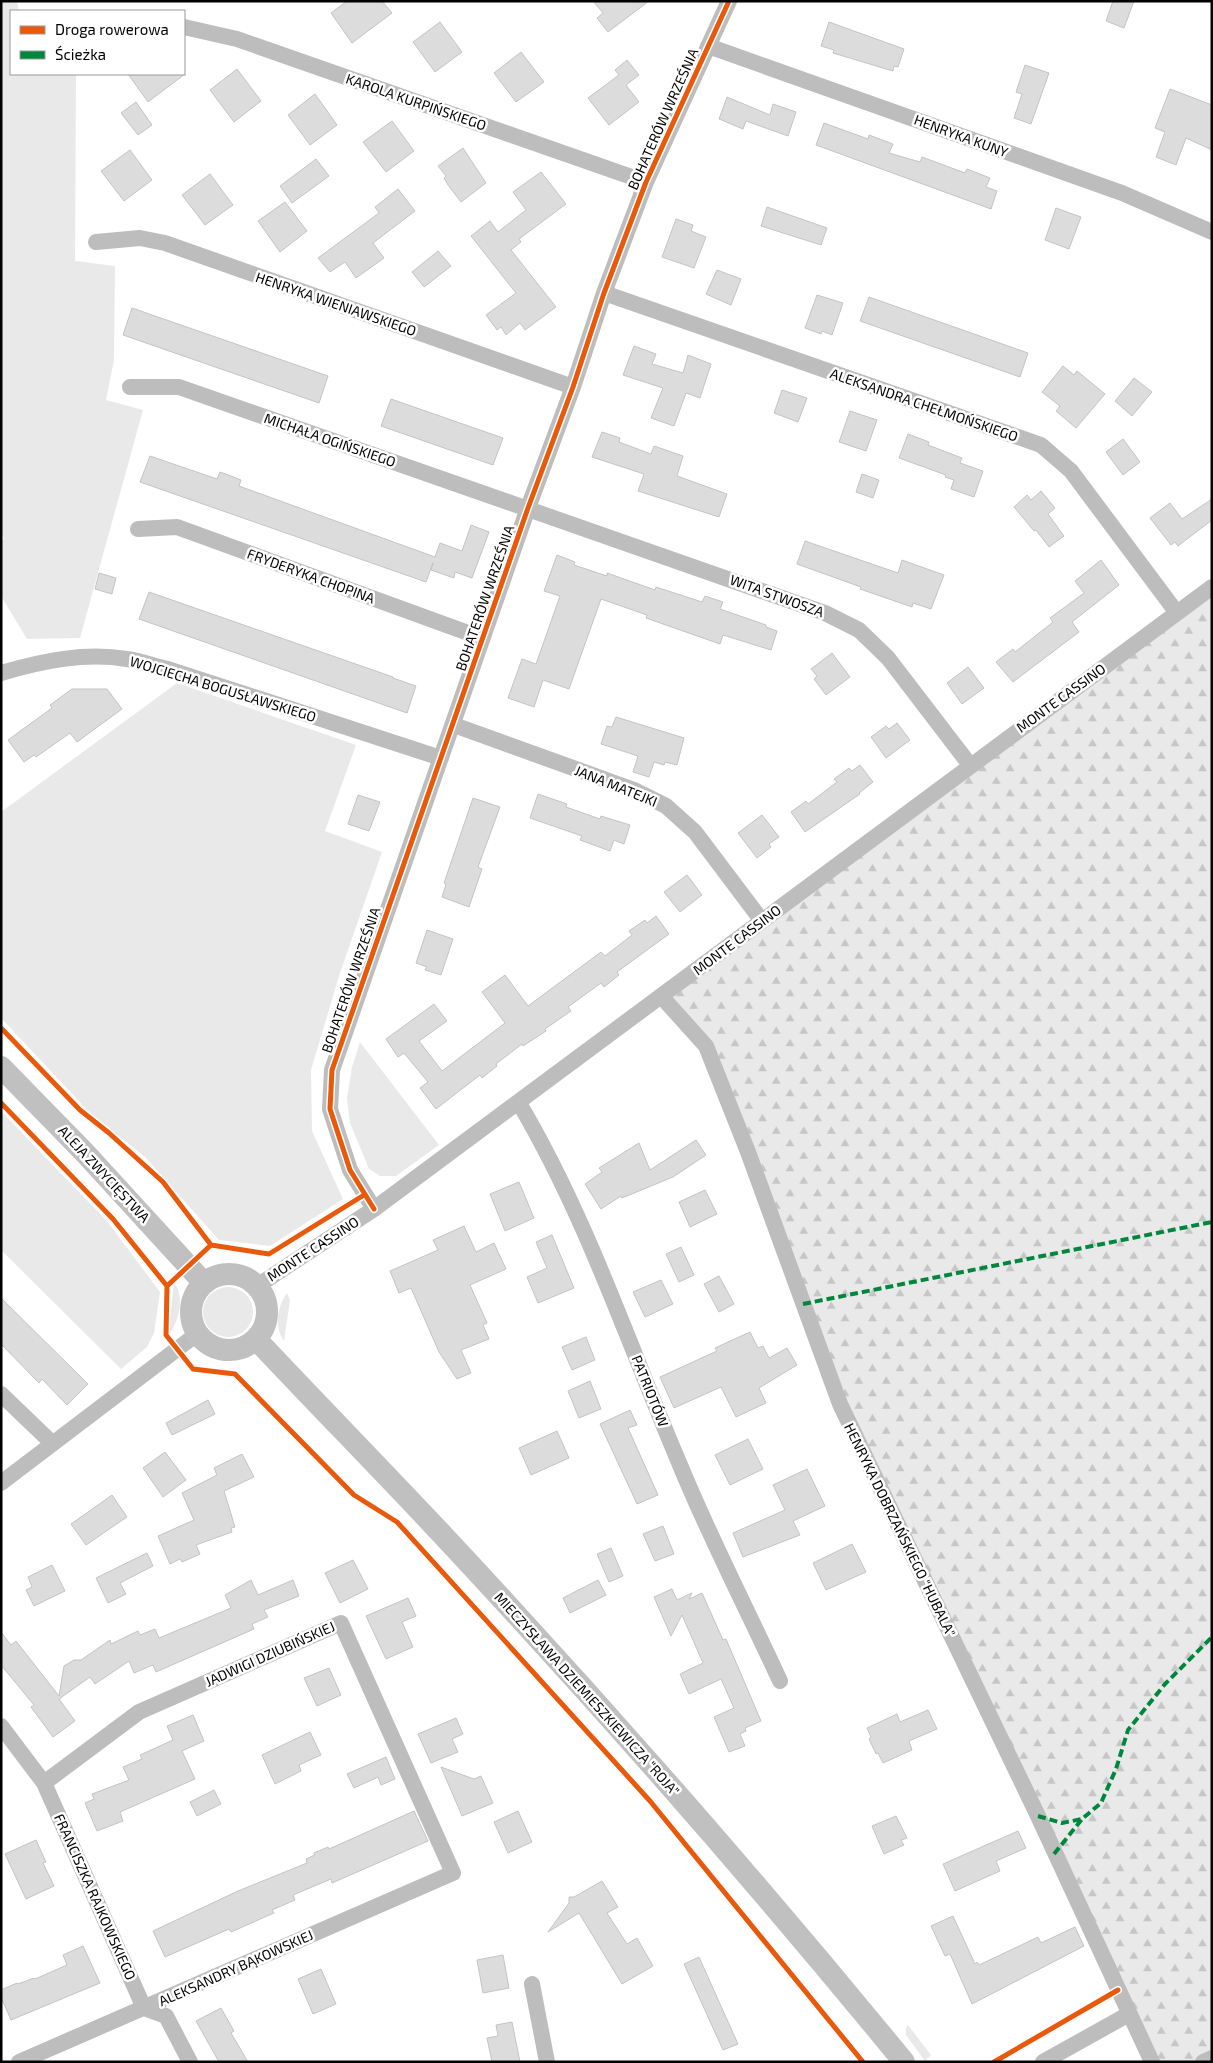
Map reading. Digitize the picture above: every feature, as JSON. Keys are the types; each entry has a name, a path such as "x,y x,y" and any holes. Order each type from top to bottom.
{"main road":[{"name":"ALEJA ZWYCIĘSTWA","path":"1,1067 85,1153 204,1283"},
{"path":"227,1274 239,1276 257,1286 264,1298 267,1314 264,1327 256,1339 248,1346 222,1350 210,1346 197,1334 192,1324 190,1313 192,1302 204,1283 215,1277 227,1274"},
{"name":"MIECZYSŁAWA DZIEMIESZKIEWICZA \"ROJA\"","path":"256,1339 438,1530 586,1693 806,1942 904,2062"}],"street":[{"name":"BOHATERÓW WRZEŚNIA","path":"374,1209 350,1170 330,1109 332,1070 454,725 482,638 573,387 604,293 646,182 729,1"},
{"name":"KAROLA KURPIŃSKIEGO","path":"185,26 237,39 646,182"},
{"name":"HENRYKA KUNY","path":"708,46 1122,193 1212,232"},
{"name":"HENRYKA WIENIAWSKIEGO","path":"96,242 140,238 166,243 573,387"},
{"name":"ALEKSANDRA CHEŁMOŃSKIEGO","path":"604,293 1041,445 1071,470 1177,612"},
{"name":"MICHAŁA OGIŃSKIEGO","path":"130,387 179,387 528,508"},
{"name":"WITA STWOSZA","path":"528,508 824,612 859,630 888,658 970,765"},
{"name":"FRYDERYKA CHOPINA","path":"138,528 177,527 482,638"},
{"name":"MONTE CASSINO","path":"257,1286 374,1209 519,1103 970,765 1212,587"},
{"name":"WOJCIECHA BOGUSŁAWSKIEGO","path":"1,673 34,663 80,657 126,659 168,670 441,758"},
{"name":"JANA MATEJKI","path":"454,725 634,790 666,806 695,832 762,921"},
{"name":"HENRYKA DOBRZAŃSKIEGO \"HUBALA\"","path":"661,996 706,1046 748,1152 840,1404 1038,1816 1152,2062"},
{"name":"PATRIOTÓW","path":"519,1103 546,1149 606,1282 680,1466 780,1681"},
{"path":"1,1483 171,1356 197,1334"},
{"path":"1,1394 52,1444"},
{"name":"JADWIGI DZIUBIŃSKIEJ","path":"44,1783 139,1712 341,1623 453,1874"},
{"name":"FRANCISZKA RAJKOWSKIEGO","path":"1,1726 44,1783 144,2008"},
{"name":"ALEKSANDRY BĄKOWSKIEJ","path":"19,2062 453,1874"},
{"path":"532,1984 546,2062"},
{"path":"144,2008 166,2016 190,2062"},
{"path":"1043,2062 1129,2014"},
{"path":"1203,2062 1212,2058"}],"green space":[{"path":"1,1 17,1 19,10 10,10 10,75 76,75 75,261 115,266 114,360 106,400 143,410 80,638 27,639 1,596 1,541 4,539 1,532"},
{"path":"1212,589 1212,2058 1203,2062 1152,2062 840,1404 706,1046 661,996"},
{"path":"177,683 356,745 325,831 382,852 339,976 311,1070 312,1131 343,1199 270,1246 219,1240 145,1157 90,1113 1,1018 1,812"},
{"path":"360,1042 439,1145 396,1176 380,1176 369,1169 350,1123 347,1098 352,1067"},
{"path":"1,1111 107,1221 160,1292 154,1333 147,1347 121,1369 1,1250"},
{"path":"174,1283 179,1294 180,1308 170,1333 169,1328"},
{"path":"223,1287 233,1287 246,1294 253,1307 253,1317 246,1330 233,1337 223,1337 214,1333 207,1326 203,1317 203,1307 207,1298 214,1291"},
{"path":"287,1293 290,1300 284,1341 279,1330 278,1317 281,1304"},
{"path":"908,2025 931,2055 925,2061 906,2035"}],"building":[{"path":"347,1 382,1 392,13 352,43 331,13"},
{"path":"593,1 649,1 608,32 597,18 603,13"},
{"path":"1113,1 1134,1 1124,28 1106,21"},
{"path":"440,22 462,52 435,72 413,42"},
{"path":"829,22 904,49 898,67 894,66 893,71 833,53 834,50 821,46"},
{"path":"521,52 544,82 516,102 494,73"},
{"path":"627,60 639,75 626,85 639,102 609,125 588,98 619,75 615,70"},
{"path":"1025,65 1049,73 1031,124 1014,118 1022,94 1016,92"},
{"path":"237,69 261,101 234,122 210,90"},
{"path":"129,75 184,75 148,102"},
{"path":"1170,89 1212,105 1212,150 1186,138 1176,165 1156,157 1165,132 1155,128"},
{"path":"315,94 337,125 310,145 288,115"},
{"path":"727,97 770,115 773,104 796,112 788,136 746,121 743,129 719,119"},
{"path":"136,102 152,125 138,135 121,113"},
{"path":"392,121 414,151 386,172 363,142"},
{"path":"824,123 868,139 869,135 893,144 889,153 920,162 922,157 965,173 967,169 990,178 986,187 997,191 991,209 816,145"},
{"path":"463,148 486,183 461,202 448,185 444,178 446,176 438,166"},
{"path":"130,150 152,180 124,201 101,171"},
{"path":"316,159 329,176 292,203 280,186"},
{"path":"541,172 566,204 519,239 521,242 511,250 556,307 525,330 520,323 506,335 501,327 497,330 486,315 516,293 471,236 490,221 498,232 526,210 513,192"},
{"path":"210,174 233,205 205,225 182,195"},
{"path":"398,189 415,211 373,243 384,258 356,278 345,262 330,272 318,258 379,213 375,207"},
{"path":"285,202 307,231 280,252 258,221"},
{"path":"767,207 827,228 821,245 761,226"},
{"path":"1056,208 1081,217 1069,249 1045,240"},
{"path":"676,219 693,225 691,231 706,237 694,268 662,257"},
{"path":"438,251 451,266 424,287 412,272"},
{"path":"717,270 741,279 731,305 706,294"},
{"path":"817,295 843,303 832,335 822,331 821,334 805,328"},
{"path":"869,297 1028,353 1020,377 860,321"},
{"path":"132,308 328,376 319,403 123,335"},
{"path":"634,346 656,354 652,364 683,373 688,355 711,364 700,398 686,393 674,426 651,418 663,388 623,375"},
{"path":"1063,366 1074,375 1077,371 1105,394 1076,428 1056,411 1060,406 1042,392"},
{"path":"1134,378 1152,392 1132,416 1115,401"},
{"path":"782,390 807,398 798,422 774,413"},
{"path":"391,399 503,438 493,465 381,426"},
{"path":"850,411 877,420 866,451 839,442"},
{"path":"602,432 620,438 619,442 651,454 654,446 683,456 677,476 727,494 719,517 638,491 644,474 592,457"},
{"path":"908,434 929,442 928,445 962,458 960,463 983,471 974,497 951,489 954,480 945,477 946,475 899,458"},
{"path":"1123,439 1140,462 1123,475 1106,452"},
{"path":"150,456 217,479 220,472 241,480 239,486 435,557 440,543 462,551 471,525 489,532 472,578 455,572 454,578 431,570 433,563 426,582 140,482"},
{"path":"862,474 879,480 873,498 856,492"},
{"path":"1041,491 1055,508 1048,514 1064,536 1049,547 1014,507 1027,495 1031,500"},
{"path":"1212,499 1212,520 1178,546 1175,542 1171,545 1150,518 1170,503 1182,519"},
{"path":"805,541 898,573 902,560 944,575 931,609 913,603 912,607 797,564"},
{"path":"557,555 575,562 574,565 607,576 607,573 655,590 656,587 702,602 705,596 723,602 720,609 766,625 766,627 777,631 771,650 723,635 720,644 646,618 647,615 601,599 569,689 543,680 534,707 508,698 522,659 536,664 560,596 544,591"},
{"path":"1101,560 1119,585 1072,622 1079,632 1013,682 996,662 1013,649 1015,652 1053,622 1050,618 1084,593 1075,581"},
{"path":"99,573 116,578 112,594 95,589"},
{"path":"149,592 416,686 407,713 139,619"},
{"path":"832,653 850,677 826,695 814,679 817,676 811,669"},
{"path":"968,667 984,688 962,704 947,683"},
{"path":"72,689 107,689 122,709 77,742 70,733 36,757 34,755 24,762 8,740 52,708 50,705"},
{"path":"616,717 684,738 677,765 665,762 664,765 654,762 649,777 633,772 638,756 601,744 607,726 612,727"},
{"path":"897,723 910,740 886,758 871,737 886,726 889,729"},
{"path":"860,765 873,782 860,794 805,832 791,812 806,801 808,804 837,782 834,779 849,768 852,771"},
{"path":"538,794 567,804 566,807 600,819 601,816 630,825 624,844 614,840 610,851 580,840 582,836 530,818"},
{"path":"358,795 380,802 369,831 348,824"},
{"path":"473,798 500,807 478,867 482,869 469,907 442,897 446,884 444,883"},
{"path":"762,815 779,837 769,844 771,847 757,858 738,833"},
{"path":"687,875 702,895 680,912 664,892"},
{"path":"656,916 669,934 617,972 619,975 604,987 601,983 568,1007 571,1011 545,1029 546,1031 523,1046 522,1044 496,1064 497,1066 482,1078 480,1075 436,1109 420,1088 428,1082 404,1053 398,1057 386,1039 434,1004 447,1021 419,1041 442,1071 505,1023 482,992 505,975 528,1006 601,952 605,956 632,935 629,931 645,920 647,923"},
{"path":"427,930 453,939 441,975 425,970 427,967 416,963"},
{"path":"696,1140 706,1155 673,1177 622,1198 621,1196 601,1209 585,1184 602,1172 599,1168 639,1143 650,1170"},
{"path":"519,1182 534,1218 505,1231 490,1194"},
{"path":"705,1190 717,1214 690,1227 679,1202"},
{"path":"464,1226 476,1252 494,1243 506,1269 470,1285 487,1323 483,1325 489,1339 461,1350 471,1373 457,1379 439,1352 411,1288 399,1293 390,1271 438,1250 433,1240"},
{"path":"552,1235 574,1288 538,1303 527,1277 547,1268 536,1242"},
{"path":"681,1247 694,1275 679,1282 666,1254"},
{"path":"719,1276 734,1304 719,1312 704,1284"},
{"path":"661,1280 673,1304 645,1317 633,1292"},
{"path":"1,1298 88,1384 67,1405 42,1379 39,1383 1,1344"},
{"path":"750,1332 758,1348 763,1346 769,1358 787,1348 797,1365 759,1388 766,1403 736,1417 721,1387 674,1408 660,1377 717,1351 715,1348"},
{"path":"586,1337 595,1360 572,1370 562,1347"},
{"path":"590,1381 601,1409 579,1418 568,1391"},
{"path":"208,1400 215,1414 172,1435 166,1423"},
{"path":"630,1410 637,1425 628,1428 658,1495 637,1504 600,1424"},
{"path":"557,1431 569,1458 531,1475 519,1448"},
{"path":"748,1439 763,1469 730,1485 715,1455"},
{"path":"165,1452 186,1480 163,1497 143,1468"},
{"path":"242,1454 254,1477 224,1491 235,1527 231,1528 232,1532 196,1545 200,1554 182,1562 180,1559 170,1564 158,1536 194,1520 182,1493 217,1475 214,1468"},
{"path":"807,1469 825,1506 793,1521 800,1535 743,1557 733,1533 785,1510 773,1485"},
{"path":"112,1495 127,1517 86,1545 71,1524"},
{"path":"663,1526 674,1554 655,1561 643,1534"},
{"path":"852,1544 866,1572 826,1590 813,1563"},
{"path":"611,1548 623,1576 609,1582 597,1554"},
{"path":"147,1553 153,1566 120,1583 126,1594 108,1603 96,1578"},
{"path":"353,1560 368,1589 340,1603 325,1573"},
{"path":"52,1565 65,1591 34,1606 26,1590 32,1587 28,1577"},
{"path":"251,1580 258,1595 293,1580 299,1596 264,1610 268,1617 252,1624 254,1629 156,1672 153,1665 134,1673 129,1661 95,1684 90,1677 59,1699 75,1721 53,1737 31,1707 34,1705 1,1665 1,1632 11,1645 16,1641 59,1696 64,1666 74,1660 81,1660 110,1640 111,1644 138,1631 140,1635 155,1629 159,1638 231,1608 225,1595"},
{"path":"598,1580 606,1595 570,1613 563,1598"},
{"path":"672,1589 677,1600 692,1593 689,1599 702,1593 723,1640 726,1639 761,1721 745,1728 746,1731 740,1734 745,1746 729,1752 714,1717 734,1708 721,1679 689,1694 680,1674 703,1663 682,1615 671,1636 654,1597"},
{"path":"408,1598 416,1616 402,1622 413,1647 386,1659 366,1616"},
{"path":"329,1668 341,1695 317,1706 304,1678"},
{"path":"928,1710 937,1729 909,1741 912,1750 883,1763 878,1753 876,1754 869,1739 871,1737 867,1728 897,1714 900,1722"},
{"path":"193,1715 204,1741 182,1751 195,1779 120,1812 123,1821 97,1831 85,1803 94,1799 92,1794 129,1780 123,1767 142,1759 140,1755 173,1740 167,1726"},
{"path":"456,1718 463,1734 452,1739 458,1752 431,1763 418,1734"},
{"path":"310,1732 321,1755 299,1765 301,1771 275,1784 262,1755"},
{"path":"386,1757 395,1779 381,1785 378,1777 354,1788 347,1774"},
{"path":"441,1767 474,1779 481,1776 493,1803 462,1816"},
{"path":"214,1790 221,1804 197,1816 190,1802"},
{"path":"414,1811 428,1841 332,1883 331,1879 293,1895 295,1900 272,1910 274,1913 231,1932 229,1929 165,1957 153,1931 238,1891 307,1863 306,1859 315,1855 314,1853 328,1847 329,1849"},
{"path":"518,1811 532,1842 508,1853 494,1822"},
{"path":"896,1816 907,1838 901,1840 904,1845 884,1854 872,1826"},
{"path":"1018,1831 1026,1848 996,1861 1000,1871 955,1891 943,1864"},
{"path":"36,1840 46,1862 43,1863 54,1886 26,1899 5,1854"},
{"path":"602,1881 618,1907 607,1913 627,1944 637,1938 653,1966 622,1984 579,1913 548,1932 569,1903 569,1897 574,1897"},
{"path":"953,1916 975,1964 977,1962 979,1965 1038,1937 1041,1943 1075,1927 1084,1946 972,2004 950,1954 945,1956 931,1926"},
{"path":"83,1946 100,1983 11,2020 1,1997 1,1990 17,1983 35,1979 67,1965 63,1955"},
{"path":"503,1955 509,1988 483,1993 477,1960"},
{"path":"699,1957 738,2044 723,2050 684,1964"},
{"path":"321,1969 336,2004 313,2014 298,1979"},
{"path":"221,2008 234,2031 231,2033 248,2062 219,2062 196,2021"},
{"path":"512,2022 520,2062 492,2062 487,2038 498,2036 496,2025"}],"marked path":[{"path":"803,1304 1212,1222"},
{"path":"1038,1816 1062,1823 1082,1819 1101,1803 1116,1769 1128,1730 1165,1684 1212,1637"},
{"path":"1054,1854 1082,1819"}],"cycle path":[{"path":"374,1209 350,1170 330,1109 332,1070 528,508 573,387 604,293 646,182 729,1"},
{"path":"1,1028 80,1110 109,1133 163,1182 211,1245 269,1254 364,1195"},
{"path":"1,1103 113,1219 167,1286"},
{"path":"211,1245 167,1286 166,1335 193,1369 235,1374 354,1495 397,1522 650,1801 863,2062"},
{"path":"994,2062 1118,1990"}]}
